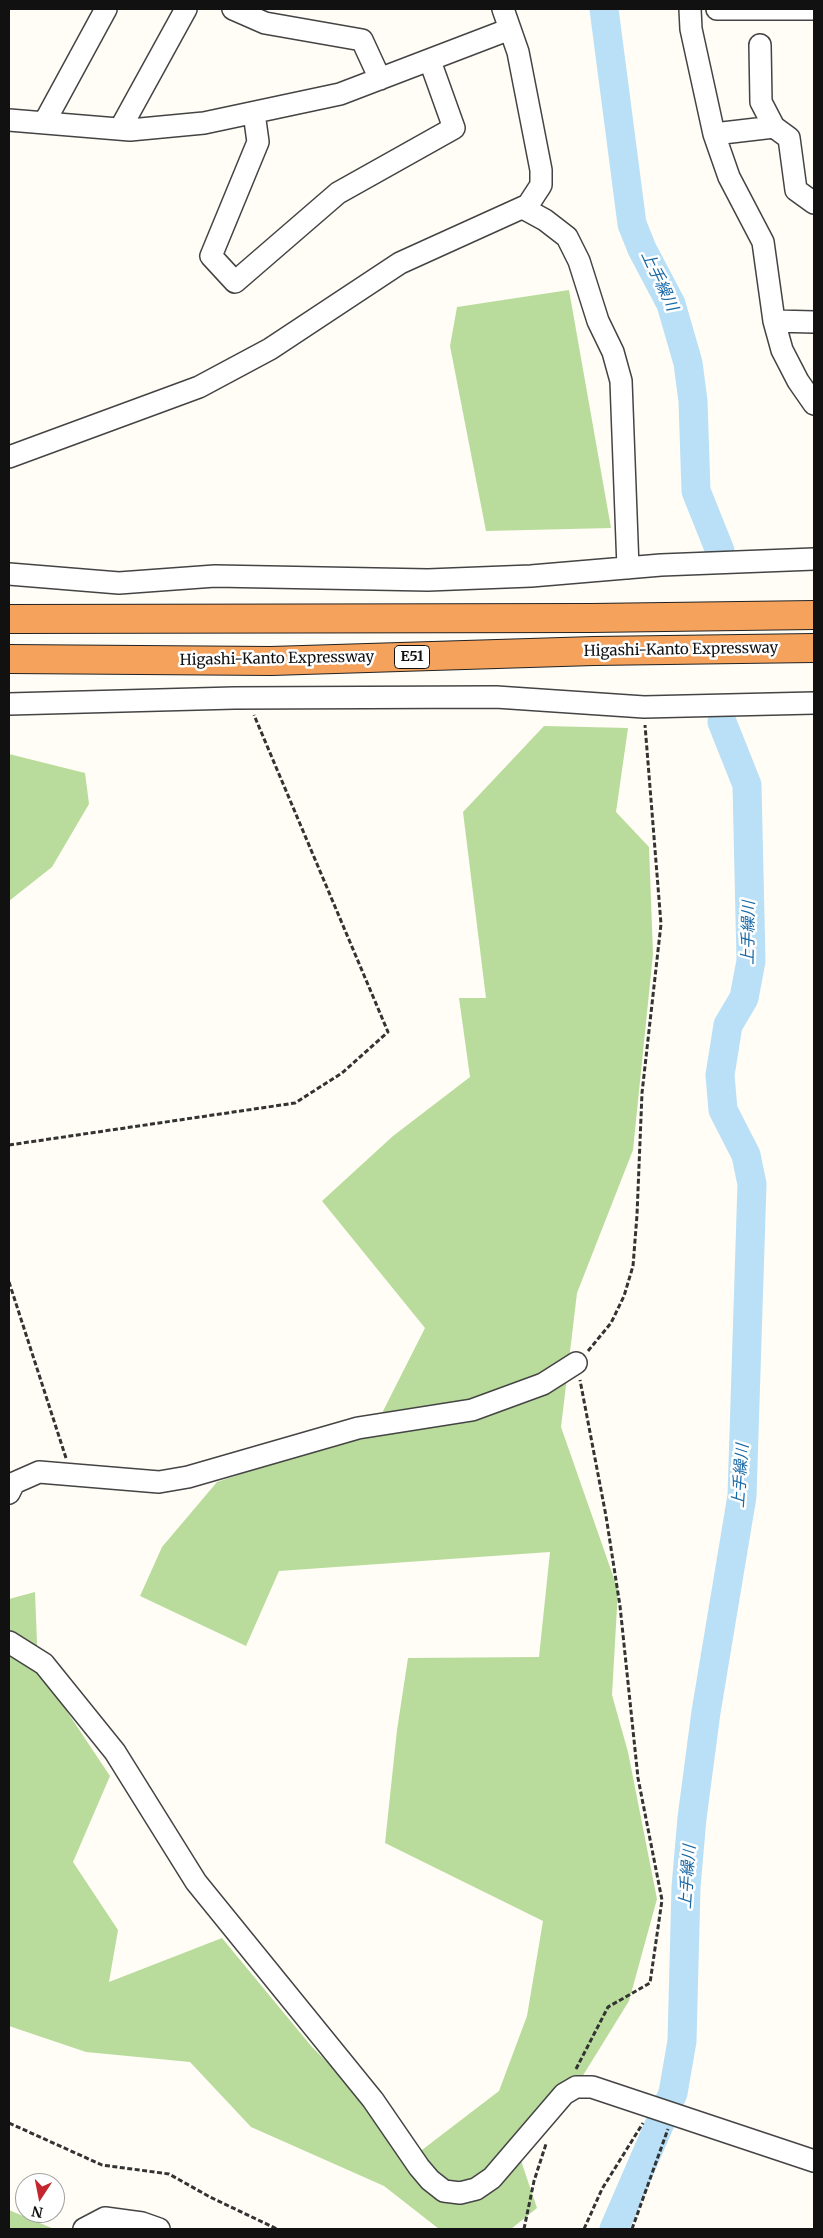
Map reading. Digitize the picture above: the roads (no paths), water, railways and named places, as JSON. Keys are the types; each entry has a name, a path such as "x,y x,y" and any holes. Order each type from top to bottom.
{"highway":[{"path":"9,619 591,618 814,615"},
{"name":"Higashi-Kanto Expressway","path":"9,659 271,661 594,651 814,648"}],"street":[{"path":"44,122 106,9"},
{"path":"120,129 186,9"},
{"path":"233,9 265,23 362,40 380,79"},
{"path":"9,457 199,388 270,349 400,263 528,205 541,185 541,170 518,52 503,9"},
{"path":"690,9 691,29 714,134 729,177 763,242 774,321 782,350 798,381 814,404"},
{"path":"717,9 814,10"},
{"path":"9,120 130,130 204,123 340,94 510,29"},
{"path":"760,44 761,102 774,127 789,138 796,190 814,203"},
{"path":"254,113 258,142 211,256 235,282 338,193 454,128 430,61"},
{"path":"714,134 774,127"},
{"path":"523,208 545,220 567,237 579,261 598,321 613,352 622,380 628,568"},
{"path":"774,321 814,322"},
{"path":"9,574 119,583 215,576 428,580 531,576 628,568 814,559"},
{"path":"9,704 247,698 496,697 644,707 814,703"},
{"path":"9,1493 14,1483 40,1472 159,1482 188,1477 358,1428 472,1410 543,1384 576,1364"},
{"path":"9,1642 44,1664 115,1752 196,1882 373,2100 430,2180 444,2191 460,2193 476,2189 492,2178 564,2094 576,2088 592,2087 814,2161"},
{"path":"84,2229 105,2218 142,2223 159,2229"}],"waterway":[{"name":"上手繰川","path":"604,9 632,224 642,249 671,304 688,363 693,401 696,491 720,551"},
{"name":"上手繰川","path":"614,2229 673,2093 682,2041 686,1887 692,1818 706,1712 742,1496 752,1184 746,1155 723,1110 720,1075 728,1025 744,998 751,961 747,785 722,722"}]}
